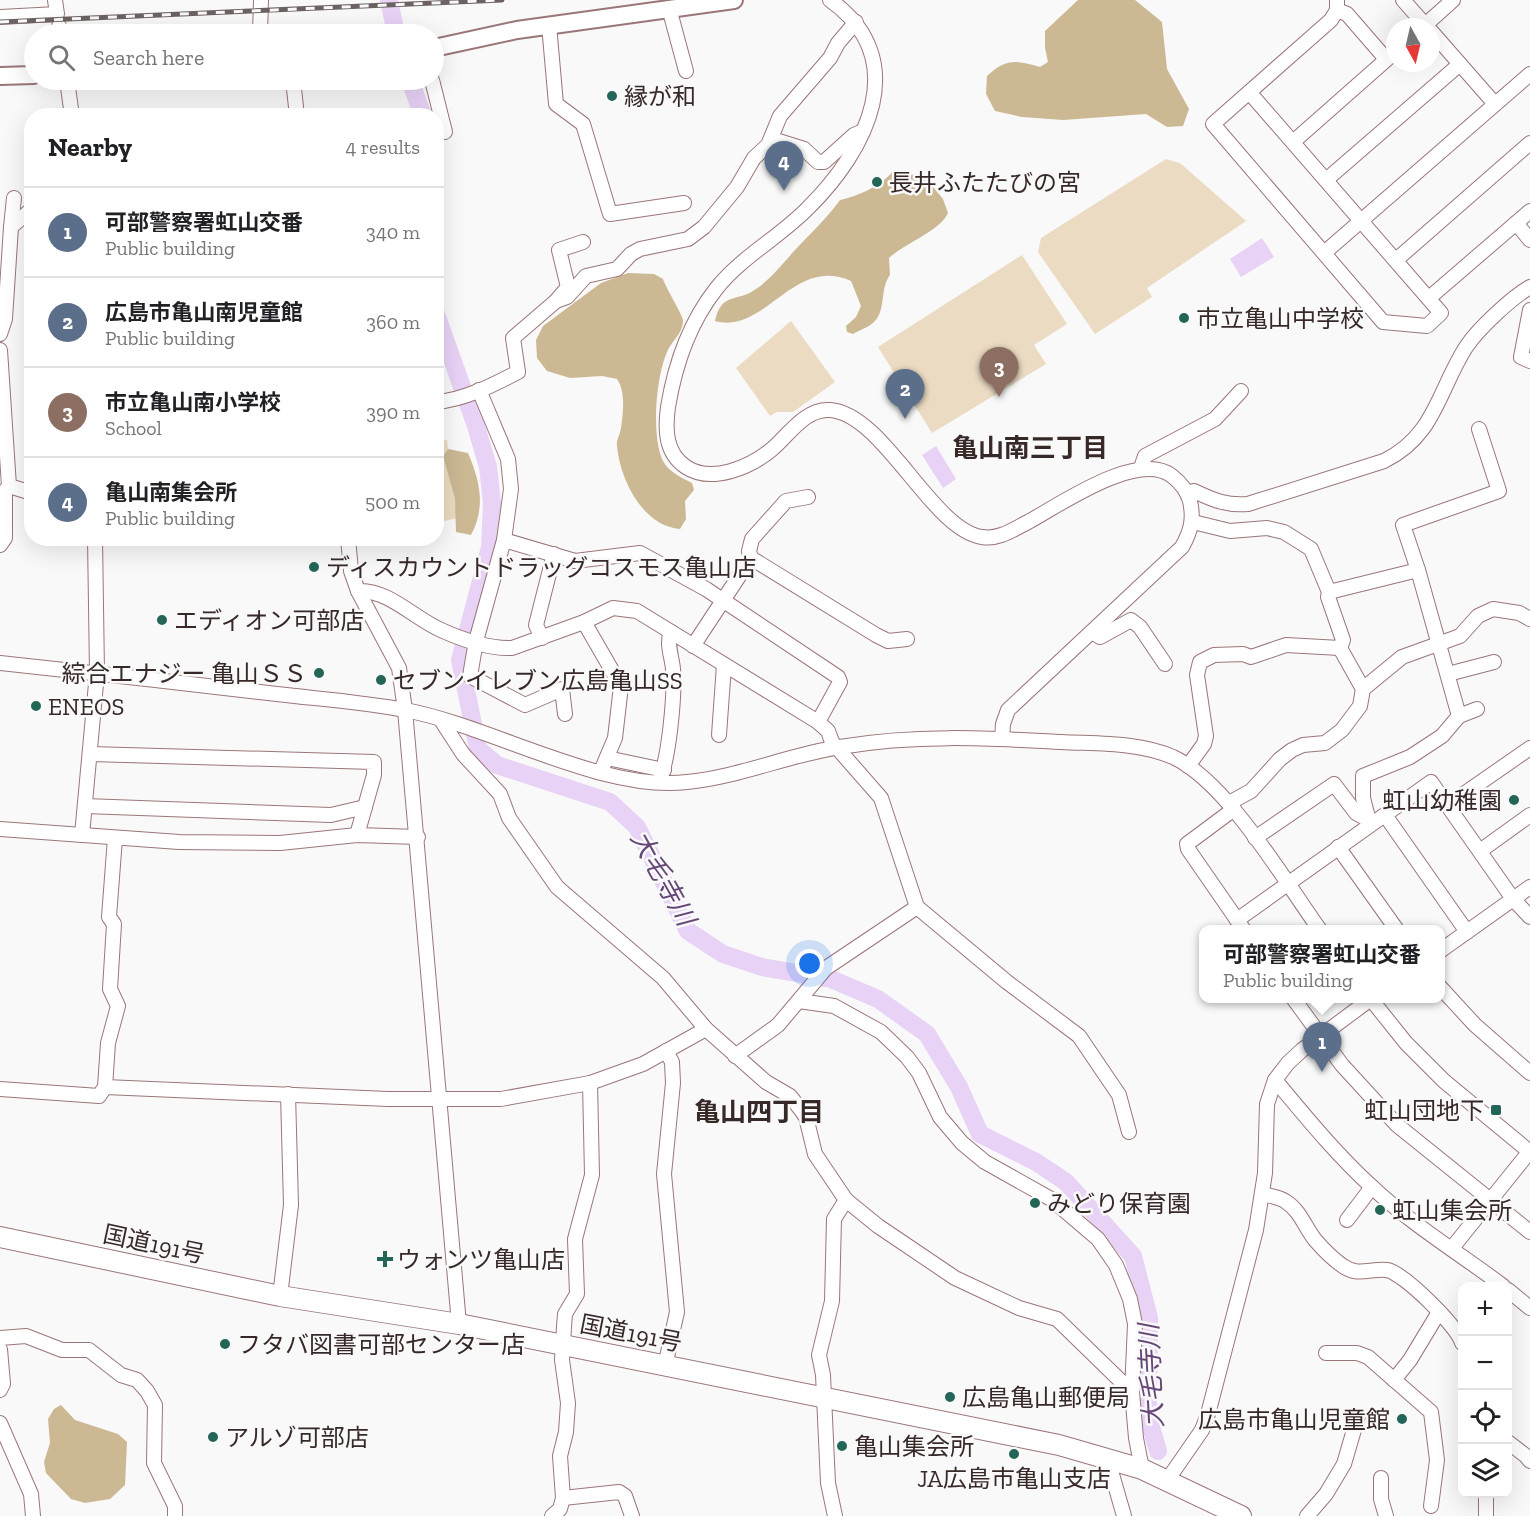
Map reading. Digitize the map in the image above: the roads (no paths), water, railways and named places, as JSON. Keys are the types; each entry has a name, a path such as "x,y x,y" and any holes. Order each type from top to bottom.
{"highway":[{"name":"国道191号","path":"0,1237 280,1296 459,1324 1107,1457 1142,1469 1242,1516"}],"main road":[{"path":"444,46 517,30 657,6 734,0"},
{"path":"444,37 517,30"},
{"path":"0,76 24,75"}],"street":[{"path":"0,17 57,14 55,0"},
{"path":"260,24 261,0"},
{"path":"830,0 856,22 873,53 876,70 871,108 863,132 854,152 819,197 728,276 705,305 678,359 672,383 666,431 675,456 683,465 705,474 732,471 771,450 811,414 831,410 856,419 950,519 972,534 983,538 1007,533 1125,472 1141,468 1158,468 1181,483 1187,493 1193,522 1182,547 1008,710 1003,724 1002,739"},
{"path":"1403,0 1418,18"},
{"path":"1436,18 1453,0"},
{"path":"1249,92 1441,313 1426,326 1383,322 1213,124 1249,92 1331,20 1337,5 1386,51"},
{"path":"657,6 686,71"},
{"path":"556,301 567,297 586,276 617,269 639,249 695,235 728,199 754,158 771,139 780,116 830,58 838,43 856,22"},
{"path":"549,25 556,104 583,124 610,214 684,203"},
{"path":"1440,42 1495,104"},
{"path":"1293,142 1386,60"},
{"path":"1326,180 1460,64"},
{"path":"1324,253 1530,74"},
{"path":"68,90 71,108"},
{"path":"294,90 296,108"},
{"path":"434,90 439,108"},
{"path":"444,128 445,132"},
{"path":"771,139 804,150 818,162 824,162 854,135 863,132"},
{"path":"1396,260 1530,143"},
{"path":"0,334 5,319 14,198"},
{"path":"1429,298 1530,211"},
{"path":"11,226 24,215"},
{"path":"1516,223 1530,240"},
{"path":"444,400 477,391 518,372 513,338 556,301 568,287 558,250 583,242"},
{"path":"1187,493 1194,491 1225,504 1248,504 1384,461 1401,453 1416,440 1428,424 1466,348 1476,334 1530,287"},
{"path":"1530,310 1521,357 1530,361"},
{"path":"0,350 9,486 5,490 5,538 0,545"},
{"path":"477,391 508,459 511,489 504,540 472,640 470,676 525,705 562,689 565,714"},
{"path":"1141,468 1145,456 1215,419 1241,391"},
{"path":"1459,716 1440,642 1403,525 1499,491 1479,429"},
{"path":"9,486 24,491"},
{"path":"808,497 786,501 752,539 749,551 751,558 876,635 888,641 907,639"},
{"path":"1193,522 1230,531 1268,528 1284,532 1311,549 1329,592 1328,597 1342,640 1340,648 1363,689 1360,706 1342,730 1325,743 1292,750 1280,759 1251,791 1187,844 1188,849 1241,925 1286,882 1338,847 1368,822 1385,814 1431,782 1513,899 1530,917"},
{"path":"504,540 575,561 640,553 722,601 838,677 840,682 818,722"},
{"path":"82,835 97,673 95,546"},
{"path":"349,546 351,571 358,591 399,668 405,710 418,837 459,1324"},
{"path":"542,638 536,625 554,554"},
{"path":"693,646 751,558"},
{"path":"1329,592 1418,570"},
{"path":"358,591 368,590 446,632 499,649 512,648 542,638 613,608 637,611 818,722 828,731 831,742 838,747 881,798 917,908 1007,982 1079,1036 1119,1095 1129,1132"},
{"path":"1363,689 1402,657 1460,636 1467,631 1478,616 1493,609 1519,613 1530,619"},
{"path":"1092,632 1100,637 1131,620 1140,627 1165,664"},
{"path":"584,622 621,686 615,738 601,771"},
{"path":"662,776 673,671 668,639 671,632"},
{"path":"1188,766 1204,744 1206,736 1197,675 1200,662 1214,655 1243,654 1251,657 1286,645 1340,648"},
{"path":"1448,674 1494,662"},
{"path":"0,663 405,710 494,735 631,779 662,776"},
{"path":"719,735 724,665"},
{"path":"1368,822 1362,798 1363,776 1410,757 1443,735 1459,716 1477,709"},
{"path":"445,721 463,753 500,794 509,818 557,887 663,978 706,1029 735,1056 766,1082 790,1096 806,1117 815,1154 846,1200 878,1226 955,1278 1019,1308 1057,1318 1132,1392"},
{"path":"607,758 686,783 838,747 904,739 955,737 1133,746 1162,754 1188,766 1204,777 1231,806 1316,925"},
{"path":"1448,805 1530,748"},
{"path":"90,754 374,762 374,776 357,835"},
{"path":"1254,838 1334,784 1356,813 1368,822"},
{"path":"85,806 331,815 365,807"},
{"path":"1385,814 1467,932"},
{"path":"1480,851 1530,815"},
{"path":"0,829 179,842 268,843 357,835 418,837"},
{"path":"0,1089 99,1096 105,1087 108,1043 118,1006 110,989 114,924 109,917 115,838"},
{"path":"1338,847 1393,925"},
{"path":"1445,947 1530,887"},
{"path":"735,1056 778,1025 826,968 917,908"},
{"path":"1445,992 1475,1025 1530,1072"},
{"path":"801,998 834,1006 881,1032 907,1057 919,1073 940,1117 962,1143 985,1162 1051,1199 1098,1239 1116,1265 1130,1299 1136,1324 1132,1392 1136,1438 1142,1469"},
{"path":"1296,1003 1341,1065 1397,1125 1530,1233"},
{"path":"1166,1482 1202,1430 1208,1414 1257,1230 1263,1194 1267,1104 1275,1080 1288,1063 1319,1036 1365,1003"},
{"path":"1374,1003 1406,1043 1444,1082 1530,1152 1452,1248"},
{"path":"105,1087 440,1100 501,1100 590,1083 643,1064 706,1029"},
{"path":"665,1366 677,1312 664,1174 674,1083 672,1062 666,1051"},
{"path":"1275,1080 1336,1152 1372,1187 1402,1213 1496,1282"},
{"path":"552,1516 560,1509 563,1498 560,1456 566,1432 568,1392 563,1379 562,1345 565,1314 577,1293 575,1239 592,1175 590,1083"},
{"path":"280,1296 291,1205 288,1094"},
{"path":"1347,1220 1372,1187"},
{"path":"1263,1194 1285,1201 1305,1220 1315,1240 1344,1268 1362,1274 1386,1270 1396,1273 1439,1312 1461,1336"},
{"path":"835,1516 828,1483 819,1354 832,1301 834,1219 846,1200"},
{"path":"1512,1293 1530,1308"},
{"path":"1394,1380 1410,1360 1439,1312"},
{"path":"0,1338 26,1336 62,1350 88,1350 121,1375 137,1380 147,1391 155,1406 154,1463 175,1506 175,1516"},
{"path":"0,1349 3,1384 0,1390"},
{"path":"1326,1353 1357,1353 1368,1357 1431,1412 1437,1460 1431,1506"},
{"path":"1307,1516 1326,1494 1344,1464 1358,1416"},
{"path":"0,1423 31,1494 33,1516"},
{"path":"1511,1444 1526,1455 1530,1461"},
{"path":"1107,1457 1124,1516"},
{"path":"1381,1478 1381,1499 1386,1516"},
{"path":"563,1498 619,1492 626,1496 632,1516"},
{"path":"1486,1498 1486,1516"}],"waterway":[{"name":"大毛寺川","path":"389,0 394,24"},
{"name":"大毛寺川","path":"414,90 420,108"},
{"name":"大毛寺川","path":"444,336 488,467 492,503 490,547 460,660 478,749 497,765 610,802 637,827 688,931 723,954 762,967 831,979 878,999 927,1034 959,1087 980,1134 1036,1162 1066,1182 1133,1256 1149,1318 1148,1417 1158,1451"}],"railway":[{"path":"0,22 502,0"}],"place":[{"name":"縁が和","path":"612,96"},
{"name":"長井ふたたびの宮","path":"877,182"},
{"name":"亀山南集会所","path":"784,191"},
{"name":"市立亀山中学校","path":"1184,318"},
{"name":"市立亀山南小学校","path":"999,397"},
{"name":"広島市亀山南児童館","path":"905,419"},
{"name":"ディスカウントドラッグコスモス亀山店","path":"314,567"},
{"name":"エディオン可部店","path":"162,620"},
{"name":"綜合エナジー 亀山ＳＳ","path":"319,673"},
{"name":"セブンイレブン広島亀山SS","path":"381,680"},
{"name":"ENEOS","path":"36,706"},
{"name":"虹山幼稚園","path":"1514,800"},
{"name":"可部警察署虹山交番","path":"1322,1072"},
{"name":"虹山団地下","path":"1496,1110"},
{"name":"みどり保育園","path":"1035,1203"},
{"name":"虹山集会所","path":"1380,1210"},
{"name":"ウォンツ亀山店","path":"385,1259"},
{"name":"フタバ図書可部センター店","path":"225,1344"},
{"name":"広島亀山郵便局","path":"950,1397"},
{"name":"広島市亀山児童館","path":"1402,1419"},
{"name":"アルゾ可部店","path":"213,1437"},
{"name":"亀山集会所","path":"842,1446"},
{"name":"JA広島市亀山支店","path":"1014,1454"}],"district":[{"name":"亀山南三丁目","path":"1030,448"},
{"name":"亀山四丁目","path":"759,1112"}]}
